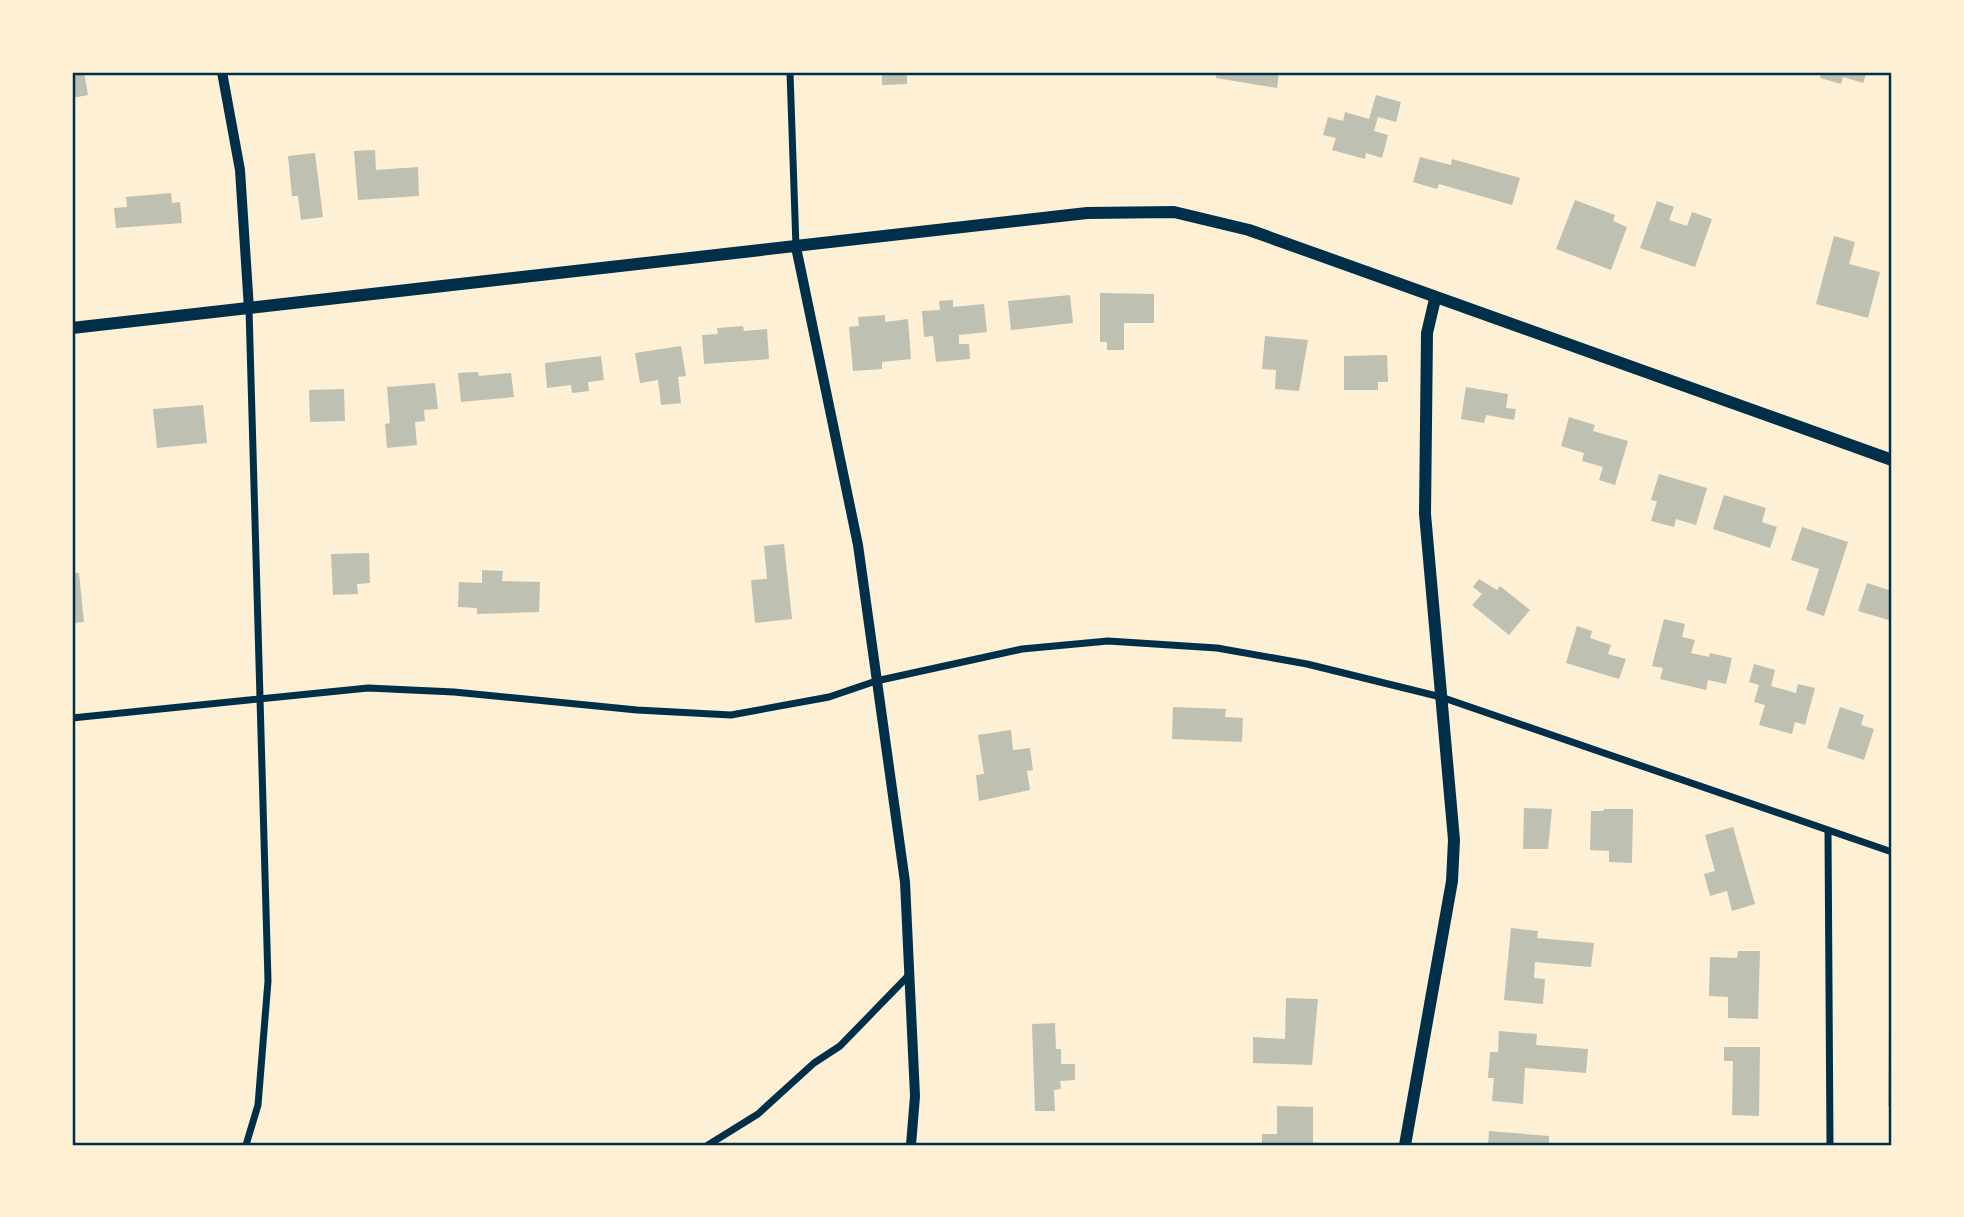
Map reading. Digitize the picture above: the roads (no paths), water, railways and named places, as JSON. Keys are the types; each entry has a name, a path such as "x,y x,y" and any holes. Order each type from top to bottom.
{"main road":[{"path":"72,328 1087,213 1174,212 1249,230 1892,460"},
{"path":"1405,1145 1452,881 1454,840 1426,514 1427,333 1436,299"}],"street":[{"path":"222,72 240,170 249,309 268,981 258,1105 246,1145"},
{"path":"790,72 796,247 858,545 905,882 915,1097 911,1145"},
{"path":"72,718 368,688 454,692 637,710 731,715 829,697 876,681 1021,649 1108,641 1217,648 1307,664 1441,697 1892,852"},
{"path":"1828,832 1830,1145"},
{"path":"708,1145 758,1114 814,1063 840,1046 908,976"}]}
